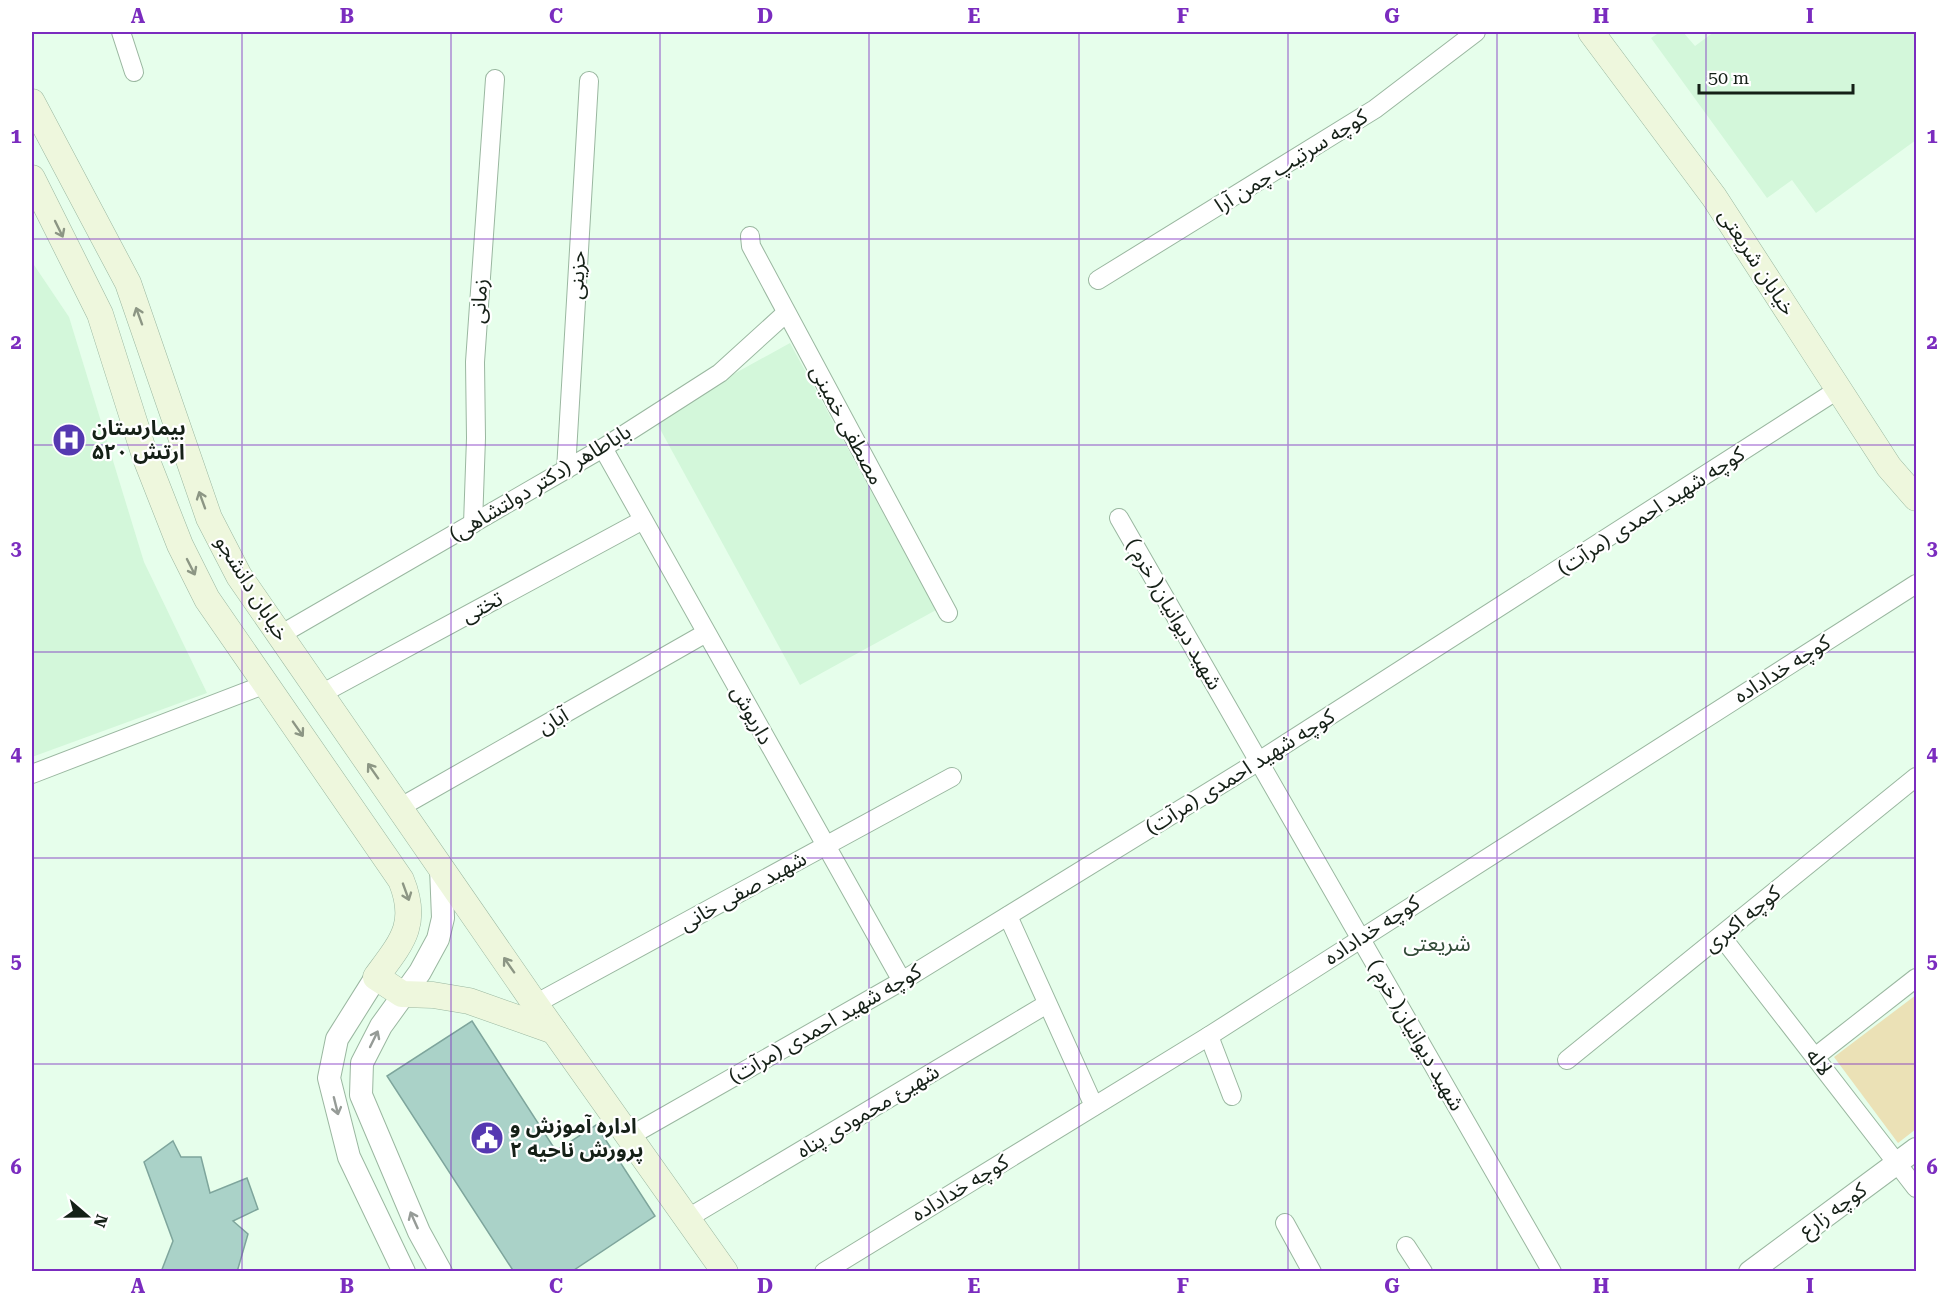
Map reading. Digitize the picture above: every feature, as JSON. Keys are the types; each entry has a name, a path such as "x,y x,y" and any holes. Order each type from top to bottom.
{"main road":[{"name":"خیابان شریعتی","path":"1591,32 1714,197 1889,467 1917,498"},
{"name":"خیابان دانشجو","path":"32,102 128,283 209,518 239,576 725,1272"},
{"name":"خیابان دانشجو","path":"32,178 100,314 146,456 180,545 207,599 401,880 409,900 410,916 406,931 376,977"},
{"path":"376,977 402,994 433,995 469,1001 554,1030"}],"street":[{"path":"122,32 134,72"},
{"name":"کوچه سرتیپ چمن آرا","path":"1098,280 1375,109 1476,32"},
{"name":"زمانی","path":"473,524 476,438 475,362 495,79"},
{"name":"حزینی","path":"566,470 589,81"},
{"name":"مصطفی خمینی","path":"750,236 751,246 786,313 948,613"},
{"name":"باباطاهر (دکتر دولتشاهی)","path":"280,635 603,448 720,373 786,313"},
{"name":"کوچه شهید احمدی (مرآت)","path":"630,1136 902,981 1259,761 1839,389"},
{"name":"داریوش","path":"603,448 902,981"},
{"name":"شهید دیوانیان( خرم )","path":"1119,518 1552,1272"},
{"name":"تختی","path":"321,694 643,520"},
{"name":"کوچه خداداده","path":"825,1272 1209,1036 1360,937 1917,584"},
{"name":"آبان","path":"399,808 706,633"},
{"path":"32,774 266,684"},
{"name":"شهید صفی خانی","path":"536,1004 952,777"},
{"name":"کوچه اکبری","path":"1567,1060 1917,777"},
{"path":"441,868 443,918 438,939 420,972 381,1026 362,1063 361,1095 419,1232 441,1272"},
{"path":"1008,916 1094,1106"},
{"name":"لاله","path":"1721,936 1917,1188"},
{"path":"376,977 338,1039 329,1078 349,1157 404,1272"},
{"path":"1815,1057 1917,978"},
{"name":"شهیئ محمودی پناه","path":"688,1218 1047,1004"},
{"path":"1209,1036 1232,1096"},
{"name":"کوچه زارع","path":"1750,1272 1917,1149"},
{"path":"1285,1223 1312,1272"},
{"path":"1406,1246 1423,1272"}],"shaded area":[{"path":"1660,32 1683,32 1695,46 1714,32 1916,32 1916,140 1816,213 1792,180 1767,198 1651,38"},
{"name":"بیمارستان ۵۲۰ ارتش","path":"32,262 69,317 144,562 207,693 32,757"},
{"path":"790,343 936,610 800,685 654,418"},
{"path":"1916,995 1916,1129 1898,1143 1834,1057"}],"building":[{"name":"اداره آموزش و پرورش ناحیه ۲","path":"472,1021 556,1151 596,1125 655,1216 571,1272 514,1272 387,1076"},
{"path":"173,1141 181,1157 201,1157 210,1193 247,1178 258,1209 233,1221 248,1234 237,1272 161,1272 173,1241 144,1162"}],"place":[{"name":"بیمارستان ۵۲۰ ارتش","path":"69,440"},
{"name":"اداره آموزش و پرورش ناحیه ۲","path":"487,1138"}],"district":[{"name":"شریعتی","path":"1437,943"}]}
